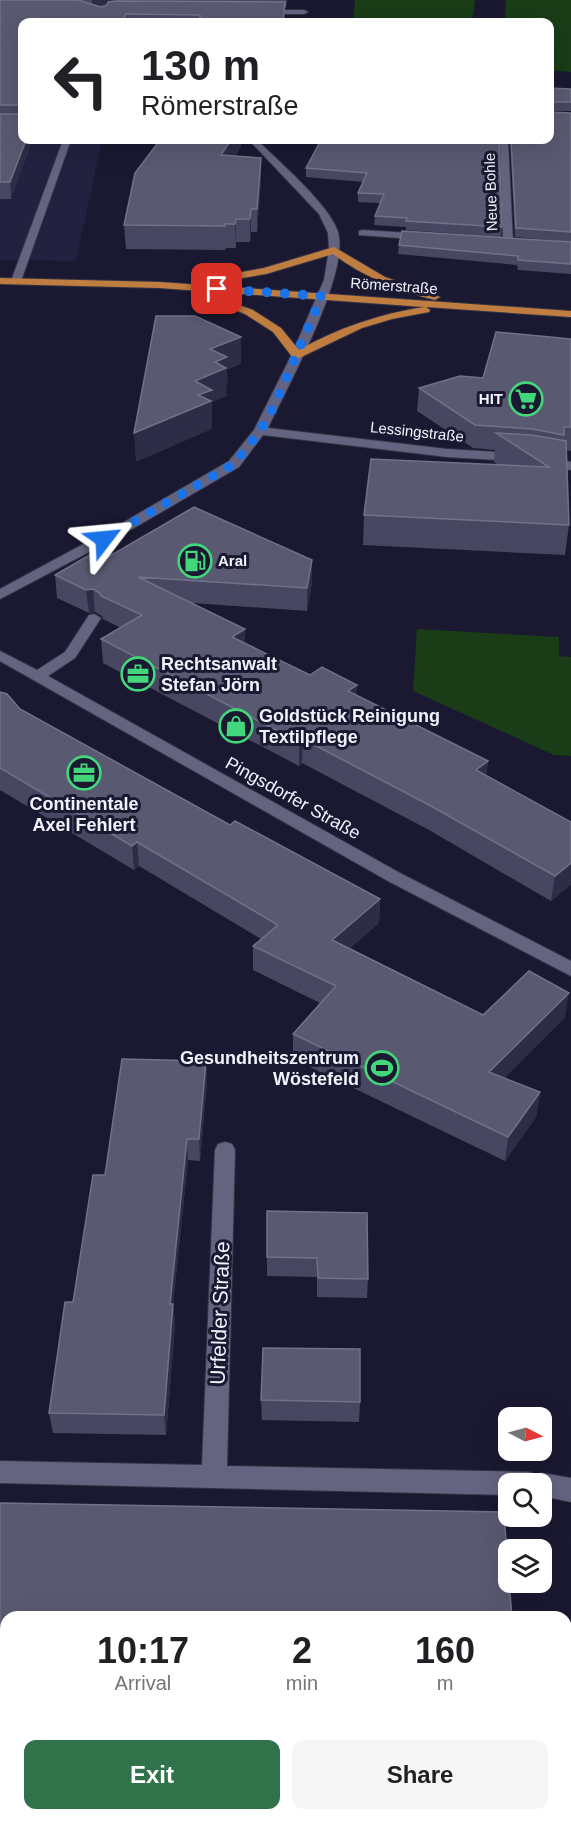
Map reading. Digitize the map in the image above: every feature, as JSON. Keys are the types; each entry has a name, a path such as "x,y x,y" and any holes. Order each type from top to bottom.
{"main road":[{"path":"174,286 266,271 309,260 334,250 357,268 384,281 469,305"},
{"name":"Römerstraße","path":"0,281 174,286 469,305 571,314"},
{"path":"174,286 249,312 277,330 297,356 333,335 361,324 411,312 469,305"}],"street":[{"path":"245,12 304,12"},
{"path":"16,281 66,144"},
{"path":"0,595 122,529 234,464 260,431 297,356 322,296 331,273 334,250 333,233 323,213 257,144"},
{"name":"Neue Bohle","path":"478,240 513,242 504,144"},
{"path":"363,233 435,237"},
{"name":"Lessingstraße","path":"260,431 447,453 529,458 571,466"},
{"path":"122,529 140,539"},
{"path":"39,675 70,655 94,618"},
{"name":"Pingsdorfer Straße","path":"0,655 394,877 571,969"},
{"name":"Urfelder Straße","path":"214,1476 225,1150"},
{"path":"0,1472 498,1483"},
{"path":"552,1487 571,1490"}],"shaded area":[{"path":"0,118 18,136 18,144 101,144 76,261 0,260"}],"green space":[{"path":"355,0 475,0 473,18 353,18"},
{"path":"506,0 571,0 571,72 554,70 554,18 505,18"},
{"path":"417,629 559,637 559,656 571,657 571,756 554,755 413,691"}],"building":[{"path":"0,0 78,0 101,7 107,5 108,2 116,1 285,2 283,18 200,18 200,15 126,14 124,18 18,18 18,105 0,105"},
{"path":"554,88 571,89 571,102 554,102"},
{"path":"554,112 571,113 571,232 516,228 511,144 554,144"},
{"path":"0,114 18,114 18,144 24,144 10,182 0,182"},
{"path":"157,144 228,144 221,155 261,158 257,209 251,209 250,219 236,219 235,224 225,224 225,226 124,225 135,173"},
{"path":"319,144 499,144 502,227 406,221 407,218 375,216 384,194 358,193 367,173 306,168"},
{"path":"402,231 571,242 571,264 518,260 518,256 399,245"},
{"path":"156,316 195,316 241,337 210,349 227,357 215,362 226,368 195,381 212,390 198,395 211,401 134,433"},
{"name":"HIT","path":"496,332 571,339 571,427 564,427 564,435 532,429 475,425 419,388 460,376 483,378"},
{"path":"496,433 532,435 566,441 569,525 364,515 371,459 549,467"},
{"path":"194,507 312,560 307,588 138,577 245,629 232,637 310,675 322,667 357,685 348,691 488,761 476,770 571,822 571,863 555,876 431,806 303,739 299,742 101,639 142,615 101,596 93,589 86,590 55,575 91,554 103,560"},
{"path":"0,692 7,694 20,709 230,825 235,821 380,899 332,940 483,1015 529,971 569,993 489,1072 540,1092 508,1137 293,1034 336,986 253,946 278,925 137,842 132,846 0,768"},
{"path":"122,1059 206,1061 199,1139 187,1139 170,1304 173,1304 164,1415 49,1413 65,1302 73,1302 93,1175 105,1175"},
{"path":"267,1211 367,1213 368,1279 318,1278 317,1258 267,1257"},
{"path":"263,1348 360,1349 360,1402 261,1400"},
{"path":"0,1503 498,1512 498,1527 505,1527 506,1539 498,1539 498,1593 510,1593 511,1611 0,1611"}],"place":[{"name":"HIT","path":"526,399"},
{"name":"Aral","path":"195,561"},
{"name":"Rechtsanwalt Stefan Jörn","path":"138,674"},
{"name":"Goldstück Reinigung Textilpflege","path":"236,726"},
{"name":"Continentale Axel Fehlert","path":"84,773"},
{"name":"Gesundheitszentrum Wöstefeld","path":"382,1068"}],"route":[{"path":"104,539 234,464 260,431 274,406 322,296 217,289"}]}
